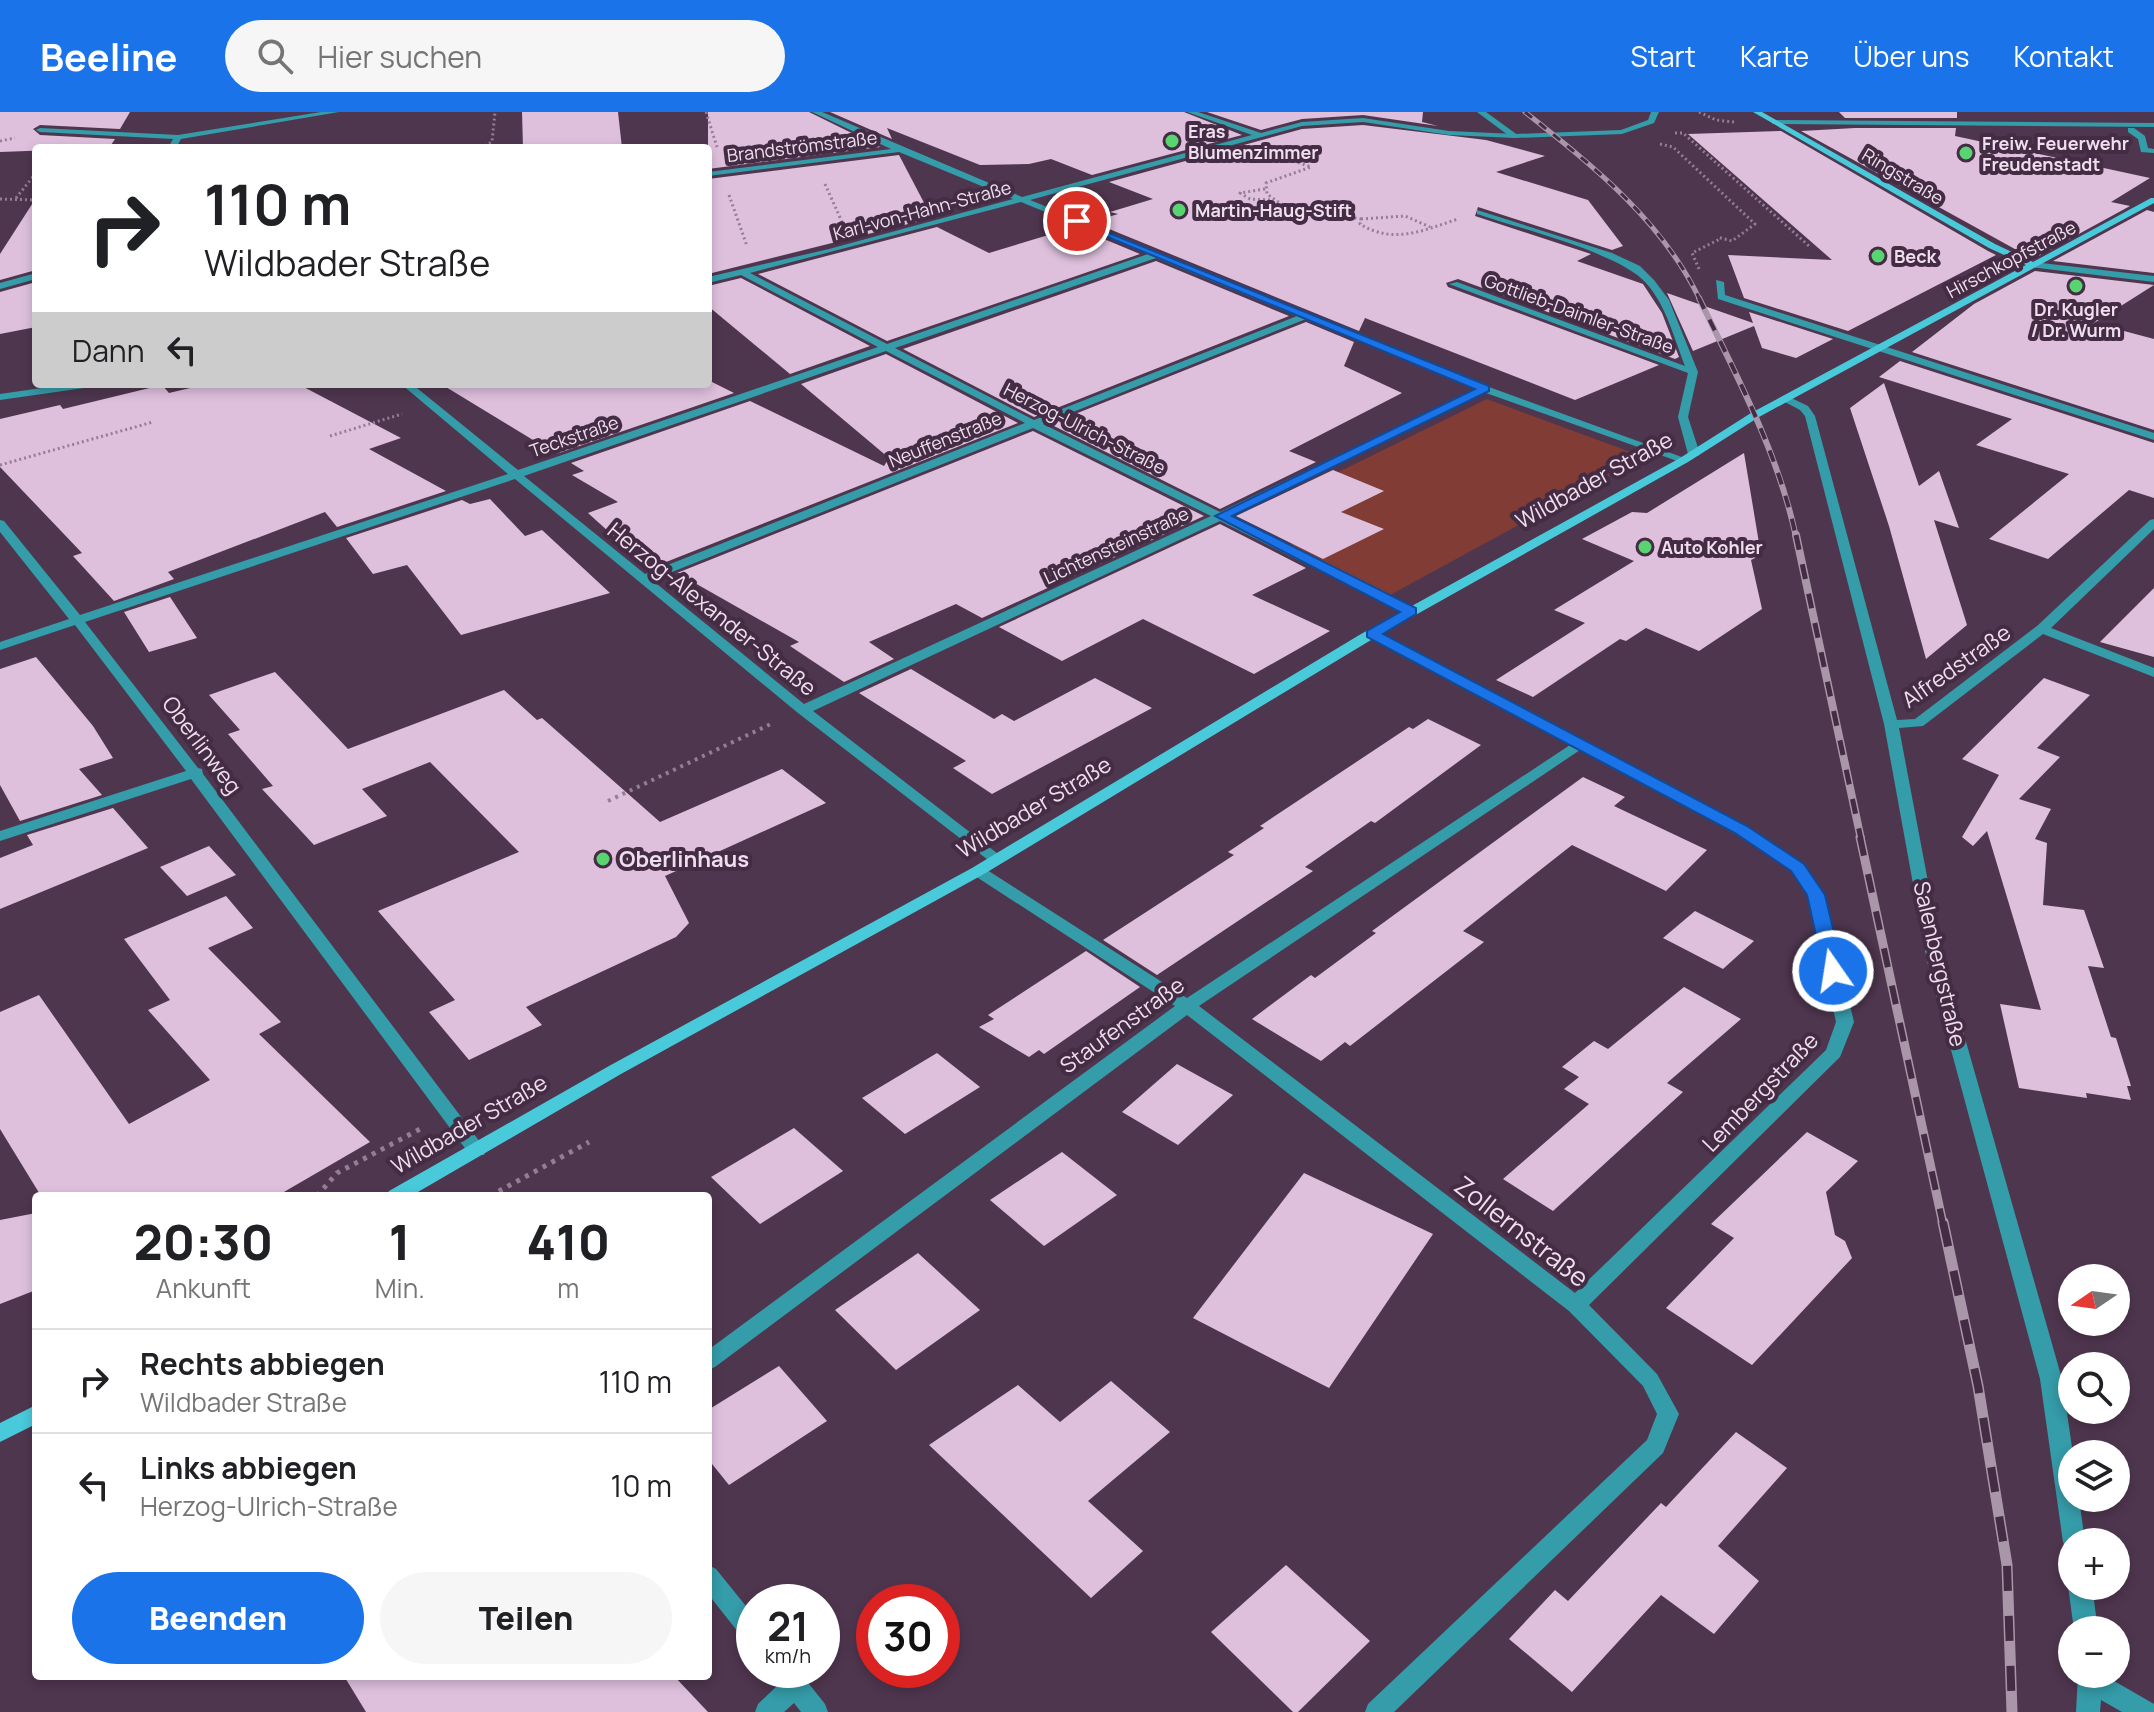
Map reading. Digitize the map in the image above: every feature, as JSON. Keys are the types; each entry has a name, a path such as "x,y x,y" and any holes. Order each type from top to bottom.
{"main road":[{"name":"Ringstraße","path":"1757,112 1992,246 2033,265"},
{"name":"Hirschkopfstraße","path":"1689,457 1785,398 2154,200"},
{"name":"Wildbader Straße","path":"405,1192 978,871 1411,611 1689,457"},
{"path":"0,1433 32,1416"}],"street":[{"path":"40,130 178,137 335,112"},
{"path":"816,112 900,150 1485,389 1689,457"},
{"path":"1191,112 1260,135"},
{"path":"1375,112 1386,122"},
{"path":"1481,112 1515,136"},
{"name":"Karl-von-Hahn-Straße","path":"712,279 1260,135 1334,120 1386,122 1449,133 1515,136 1622,132 1643,127 1651,121 1655,112"},
{"path":"1775,122 2154,125"},
{"path":"2131,130 2142,138 2144,150 2154,151"},
{"path":"174,144 178,137"},
{"name":"Brandströmstraße","path":"712,173 900,150"},
{"name":"Gottlieb-Daimler-Straße","path":"1480,212 1637,268 1664,300 1693,372 1683,417 1689,457"},
{"name":"Teckstraße","path":"0,646 515,475 1158,254"},
{"path":"2033,265 2154,279"},
{"name":"Herzog-Ulrich-Straße","path":"744,273 1034,424 1411,611"},
{"path":"0,286 32,277"},
{"path":"1719,282 1721,297 2154,437"},
{"name":"Gottlieb-Daimler-Straße","path":"1454,284 1693,372"},
{"name":"Neuffenstraße","path":"643,579 1305,316"},
{"path":"0,397 63,388"},
{"name":"Herzog-Alexander-Straße","path":"411,388 803,710 997,860"},
{"name":"Lichtensteinstraße","path":"803,710 1221,516 1485,389"},
{"name":"Salenbergstraße","path":"1785,398 1804,408 1810,416 1891,724 1935,961 2051,1379 2072,1528"},
{"name":"Alfredstraße","path":"1891,724 1918,723 2042,629 2154,523"},
{"name":"Oberlinweg","path":"0,524 197,772 360,999 477,1150"},
{"name":"Alfredstraße","path":"2042,629 2154,673"},
{"name":"Lembergstraße","path":"1372,634 1577,746 1741,830 1797,868 1816,895 1845,1022 1834,1053 1576,1305"},
{"name":"Staufenstraße","path":"712,1358 1187,1006 1577,746"},
{"path":"0,836 197,772"},
{"name":"Zollernstraße","path":"978,871 1187,1006 1576,1305 1650,1380 1668,1414 1655,1446 1377,1712"},
{"path":"712,1581 736,1611"},
{"path":"767,1712 782,1688"},
{"path":"797,1688 816,1712"},
{"path":"2088,1712 2089,1688"},
{"path":"2107,1688 2145,1712"}],"path":[{"path":"488,144 492,142 495,112"},
{"path":"706,112 742,254"},
{"path":"1622,132 1646,135 1683,133 1809,246"},
{"path":"1646,135 1654,143 1673,147 1755,224 1732,241 1717,237"},
{"path":"1274,155 1311,167 1274,178 1265,189 1240,193 1250,199 1272,200 1284,206 1361,219 1405,216 1431,227"},
{"path":"816,159 846,230"},
{"path":"16,199 32,178"},
{"path":"1265,189 1272,200"},
{"path":"0,199 32,200"},
{"path":"1361,219 1360,224 1369,231 1397,238 1480,212"},
{"path":"330,436 432,405"},
{"path":"0,465 153,422"},
{"path":"608,801 803,710"},
{"path":"320,1192 337,1173 450,1114"},
{"path":"497,1192 589,1142"}],"shaded area":[{"path":"1487,399 1644,457 1390,595 1288,546 1306,538 1255,513"}],"building":[{"path":"0,112 130,112 120,129 40,125 33,129 40,135 115,139 112,144 32,144 32,151 0,152"},
{"path":"522,112 618,112 622,144 523,144"},
{"path":"708,112 809,112 880,147 712,168 712,144 708,144"},
{"path":"830,112 1184,112 1242,135 1092,175 1051,159 1029,164 980,165 887,128 892,139"},
{"path":"1207,112 1423,112 1422,122 1438,126 1363,115 1302,119 1261,130"},
{"path":"1839,112 1957,112 1957,118 1845,118"},
{"path":"1363,125 1486,140 1545,156 1496,172 1588,200 1623,246 1612,250 1478,207 1475,216 1591,254 1577,261 1643,284 1662,313 1679,357 1675,359 1458,279 1446,283 1448,287 1659,365 1575,400 1365,318 1359,331 1092,222 1118,214 1110,212 1153,199 1109,182 1302,129"},
{"path":"1956,128 1955,136 2150,178 2111,202 2130,206 2033,259 1801,131"},
{"path":"1781,131 1996,255 1848,331 1744,298 1728,255 1832,260 1688,134"},
{"path":"899,155 932,218 712,273 712,178"},
{"path":"32,204 32,271 0,280 0,254"},
{"path":"2147,210 2154,212 2154,273 2053,261"},
{"path":"937,227 989,253 1075,227 1140,254 887,341 758,274"},
{"path":"1156,261 1289,316 1034,417 903,349"},
{"path":"2035,271 2154,285 2094,323 2154,339 2154,430 1912,352 1974,304"},
{"path":"741,278 870,346 790,374 712,309 712,285"},
{"path":"32,283 32,328 0,334 0,292"},
{"path":"1667,293 1753,323 1749,312 1833,339 1796,358 1762,348 1754,326 1693,351"},
{"path":"1306,322 1354,342 1344,366 1402,393 1289,451 1316,462 1220,509 1050,424"},
{"path":"886,354 1018,423 661,564 619,541 588,513 618,502 572,475 584,471 571,463 750,401 884,466 889,458 801,384"},
{"path":"1900,361 2154,443 2154,498 2129,490 2048,559 1989,539 2069,474 1976,445 2012,419 1879,377"},
{"path":"712,382 734,393 556,454 448,388 712,388"},
{"path":"1884,383 1919,486 1939,471 1959,528 1934,520 1967,625 1926,659 1889,526 1850,408"},
{"path":"150,388 165,388 169,393 190,388 306,388 401,438 369,449 446,491 337,527 325,512 168,572 174,579 114,601 73,556 82,553 0,467 0,419 60,405 63,409"},
{"path":"1033,431 1204,516 982,618 956,604 869,642 894,659 844,682 790,646 799,642 686,578 684,573 677,573"},
{"path":"1744,453 1761,555 1751,560 1762,609 1699,651 1646,628 1626,641 1620,639 1533,697 1496,680 1585,623 1554,610 1634,561 1582,539 1632,512 1647,513"},
{"path":"1333,470 1384,491 1341,512 1384,529 1323,559 1236,516"},
{"path":"490,499 525,536 542,530 610,593 461,635 407,565 373,574 346,538 462,500 470,504"},
{"path":"1220,524 1306,568 1252,595 1330,631 1254,674 1143,619 1062,661 999,627"},
{"path":"2154,588 2154,657 2100,642"},
{"path":"170,597 197,638 149,652 124,612"},
{"path":"36,657 93,726 113,758 79,769 102,795 20,821 0,785 0,669"},
{"path":"911,669 994,719 1002,714 1014,721 1095,678 1152,708 992,794 953,768 966,761 859,693"},
{"path":"275,672 348,749 504,690 537,720 542,718 660,822 782,769 826,803 665,876 689,923 676,937 526,1007 542,1025 469,1060 429,1012 455,1000 378,911 519,852 430,762 362,789 387,816 314,845 262,789 273,786 228,734 240,730 209,695"},
{"path":"2044,678 2090,695 2037,748 2060,757 2019,799 2051,809 2035,839 2047,843 2043,905 2084,910 2104,968 2088,966 2111,1037 2116,1038 2131,1086 2127,1086 2131,1100 2086,1093 2087,1098 2019,1088 2000,1004 2041,1010 1987,831 1973,846 1962,837 1999,775 1962,759"},
{"path":"1428,719 1481,745 1375,823 1371,821 1305,867 1313,871 1157,975 1103,940 1234,855 1228,852 1264,828 1260,826 1409,727 1413,729"},
{"path":"1583,777 1625,797 1614,806 1707,850 1666,891 1572,845 1463,931 1484,942 1350,1046 1345,1042 1321,1061 1252,1019 1311,975 1315,978 1376,933 1372,931"},
{"path":"113,808 148,848 0,909 0,858 33,845 27,835"},
{"path":"209,846 236,875 187,896 160,867"},
{"path":"226,896 253,928 208,948 281,1022 259,1034 370,1142 284,1192 39,1192 0,1129 0,1012 39,995 129,1124 210,1080 148,1010 170,1000 124,939"},
{"path":"1695,911 1754,941 1723,969 1663,938"},
{"path":"1086,951 1140,987 1044,1054 1039,1050 1029,1057 979,1027 994,1019 988,1015"},
{"path":"1684,987 1741,1019 1667,1083 1683,1092 1553,1211 1503,1179 1589,1104 1564,1089 1579,1077 1562,1067 1594,1041 1608,1049"},
{"path":"937,1053 980,1087 905,1134 862,1098"},
{"path":"1177,1064 1233,1095 1178,1145 1122,1112"},
{"path":"794,1128 843,1171 760,1224 711,1177"},
{"path":"1807,1132 1858,1161 1826,1192 1835,1235 1845,1241 1852,1258 1752,1365 1666,1308 1734,1238 1711,1224"},
{"path":"1062,1152 1117,1195 1044,1246 990,1200"},
{"path":"1304,1173 1433,1234 1329,1388 1193,1318"},
{"path":"32,1214 32,1292 0,1304 0,1220"},
{"path":"918,1253 980,1310 896,1370 835,1310"},
{"path":"779,1366 827,1421 729,1485 712,1464 712,1408"},
{"path":"1111,1381 1170,1432 1088,1501 1143,1551 1091,1598 929,1445 1018,1385 1060,1422"},
{"path":"1736,1432 1787,1468 1718,1546 1759,1581 1714,1634 1661,1595 1572,1692 1509,1639 1555,1590 1568,1601 1661,1503 1666,1507"},
{"path":"1286,1565 1370,1641 1298,1712 1293,1712 1211,1632"},
{"path":"346,1680 678,1680 708,1712 366,1712"}],"railway":[{"path":"1525,112 1624,196 1666,244 1700,300"},
{"path":"1700,300 1767,444 1796,537"},
{"path":"1796,535 1861,839"},
{"path":"1860,837 1943,1224"},
{"path":"1943,1222 1978,1386 2007,1565 2012,1712"}],"place":[{"name":"Eras Blumenzimmer","path":"1172,141"},
{"name":"Freiw. Feuerwehr Freudenstadt","path":"1966,153"},
{"name":"Martin-Haug-Stift","path":"1179,210"},
{"name":"Beck","path":"1878,256"},
{"name":"Dr. Kugler / Dr. Wurm","path":"2076,286"},
{"name":"Auto Kohler","path":"1645,547"},
{"name":"Oberlinhaus","path":"603,859"}],"route":[{"path":"1077,221 1485,389 1221,516 1411,611 1372,634 1577,746 1741,830 1797,868 1816,895 1833,971"}]}
